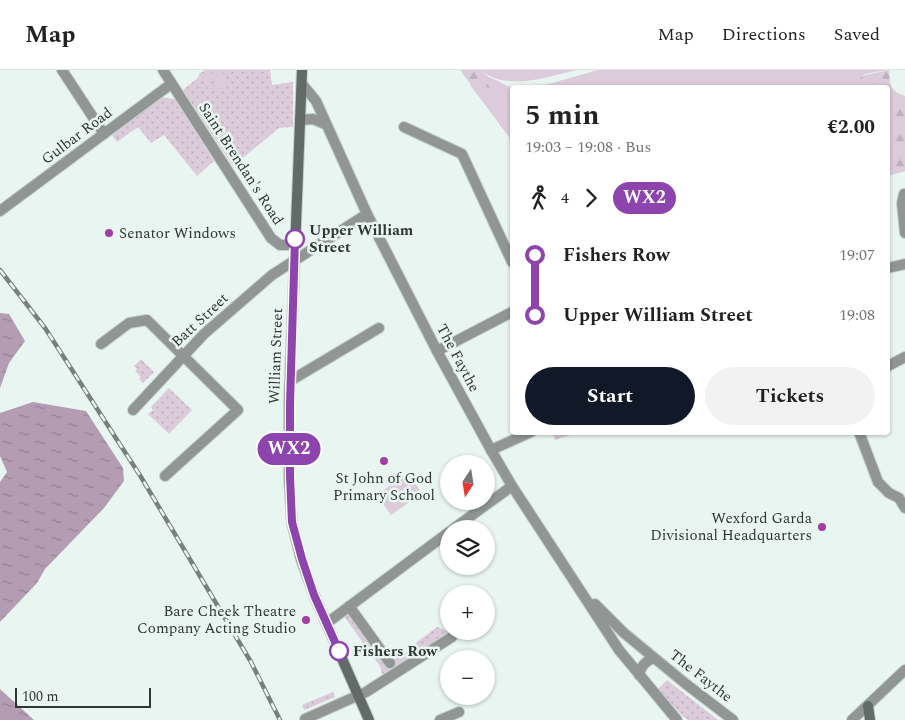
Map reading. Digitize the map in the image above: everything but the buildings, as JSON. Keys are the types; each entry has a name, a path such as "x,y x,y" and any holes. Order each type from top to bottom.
{"main road":[{"name":"William Street","path":"302,70 290,380 289,446 292,522 302,559 327,623 369,720"},
{"path":"868,706 870,720"}],"street":[{"path":"62,70 104,134"},
{"name":"Saint Brendan's Road","path":"163,70 272,238 280,245 295,245"},
{"name":"Gulbar Road","path":"0,211 171,84"},
{"name":"The Faythe","path":"302,84 316,101 368,214 437,351 512,486 609,634 677,720"},
{"path":"300,120 313,119 327,124"},
{"path":"404,127 462,154 510,258"},
{"path":"904,194 902,203 905,233"},
{"name":"Batt Street","path":"134,410 204,334 266,281 368,214"},
{"path":"890,268 905,264"},
{"path":"437,351 510,313"},
{"path":"101,344 129,324 147,320 238,410 165,476"},
{"path":"290,380 379,328"},
{"path":"890,365 905,357"},
{"path":"491,450 524,435"},
{"path":"860,435 878,482 889,494 902,495 905,508"},
{"path":"465,520 512,486"},
{"path":"327,623 440,539"},
{"name":"The Faythe","path":"584,595 597,605 620,630 733,720"},
{"path":"348,606 390,663"},
{"path":"609,634 620,630"},
{"path":"305,718 359,696 447,640"},
{"path":"640,675 642,666 647,660 654,658"},
{"path":"852,720 905,670"},
{"path":"440,720 459,712"}],"green space":[{"path":"205,70 270,70 272,85 293,82 293,127 279,128 233,166 183,90"},
{"path":"214,70 221,70 226,78 226,84 221,90 215,88 209,90 207,87 214,84 215,80 212,78 204,80 204,76 212,74"},
{"path":"460,70 480,70 489,77 510,87 510,138"},
{"path":"480,70 577,70 540,79 515,82 491,77"},
{"path":"598,70 887,70 865,74 853,85 545,85"},
{"path":"889,70 892,87 896,92 905,96 905,171 890,175 890,85 853,85 861,76"},
{"path":"470,85 510,91 510,137"},
{"path":"160,97 175,99 214,161 197,176 164,135 151,143 138,127 117,142 112,135"},
{"path":"141,359 154,372 143,383 139,379 141,377 135,371 137,369 134,366"},
{"path":"169,388 192,410 169,434 148,414 153,410 151,407"},
{"path":"553,435 571,435 555,440"},
{"path":"408,473 422,493 391,515 377,495"},
{"path":"348,612 384,665 407,652 437,627 440,628 440,640 443,640 385,679 380,666 343,615"},
{"path":"667,680 718,720 688,720 684,717 657,690"},
{"path":"333,692 335,697 304,710 302,705"}],"water":[{"path":"0,313 9,314 25,341 9,363 0,388"},
{"path":"33,402 86,411 123,468 124,481 104,508 45,569 37,583 0,622 0,482 7,472 0,456 0,413"},
{"path":"0,689 34,720 0,720"}],"railway":[{"path":"0,270 45,328 141,477 251,662 280,720"}],"bus line":[{"name":"WX2","path":"295,239 290,404 292,522 314,595 339,651"}],"place":[{"name":"Senator Windows","path":"109,233"},
{"name":"Upper William Street","path":"295,239"},
{"name":"St John of God Primary School","path":"384,461"},
{"name":"Wexford Garda Divisional Headquarters","path":"822,527"},
{"name":"Bare Cheek Theatre Company Acting Studio","path":"306,620"},
{"name":"Fishers Row","path":"339,651"}]}
